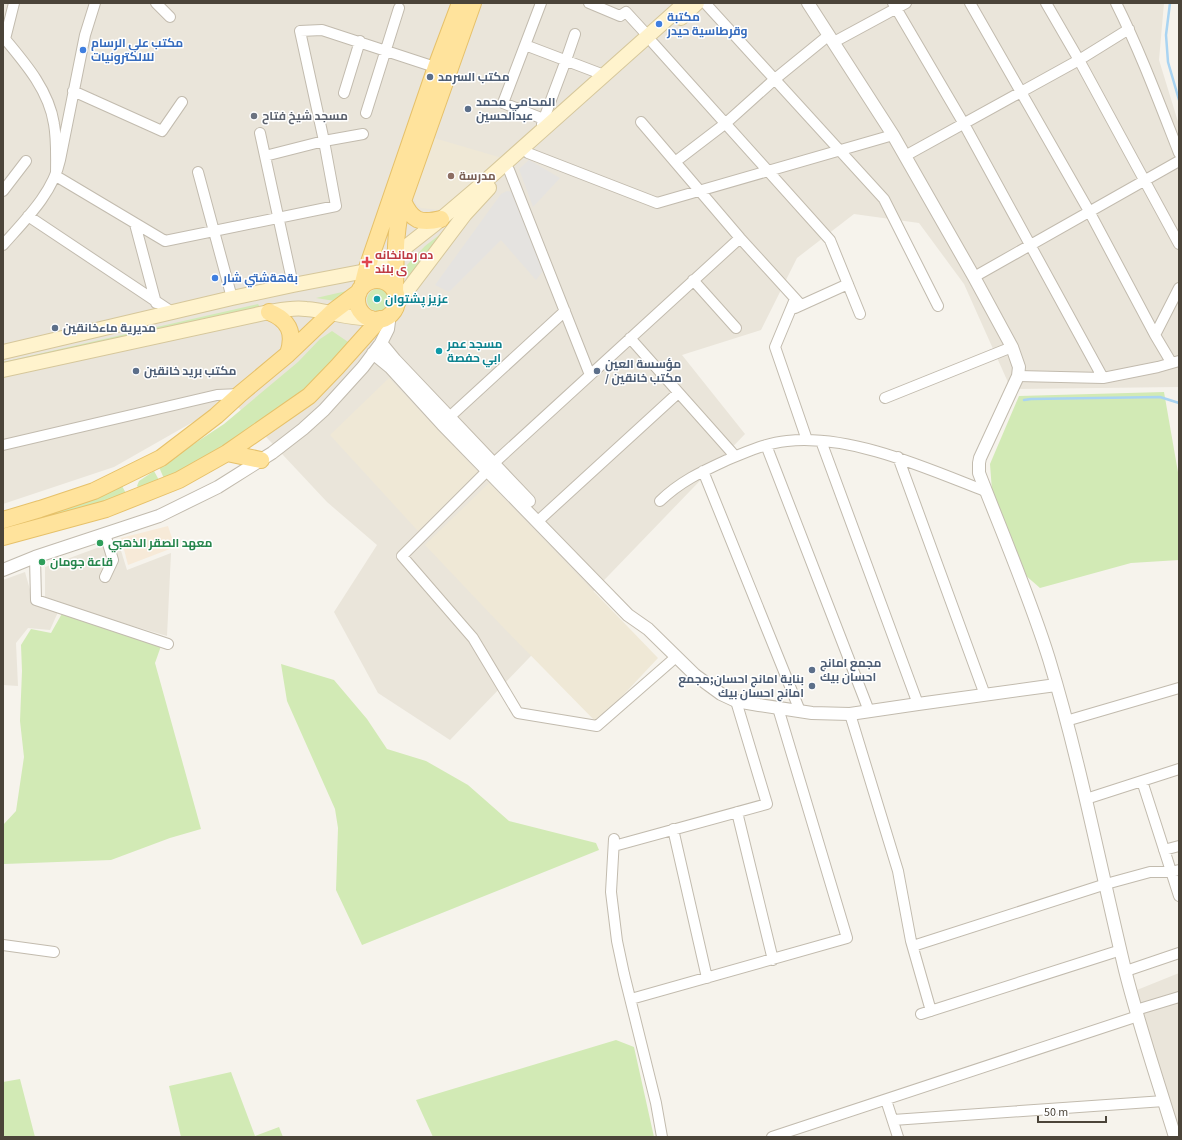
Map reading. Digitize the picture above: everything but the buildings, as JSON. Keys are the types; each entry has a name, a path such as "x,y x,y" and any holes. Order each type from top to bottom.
{"main road":[{"path":"387,309 395,256 398,219 460,3"},
{"path":"387,309 366,315 361,311 358,305 358,298 366,271 442,69 473,3"},
{"path":"3,538 106,509 179,480 227,453 309,396 337,367 486,191 650,40 685,3"},
{"path":"3,352 232,298 366,271 384,264 441,219 538,134 547,120 697,3"},
{"path":"403,202 408,212 417,220 430,222 441,219"},
{"path":"3,520 94,491 161,458 216,416 288,354 331,313 367,283 373,280 380,280 392,286 387,309"},
{"path":"3,370 269,312 305,308 351,318 387,309"},
{"path":"269,312 279,316 286,323 291,333 292,344 288,354"},
{"path":"227,453 262,460"}],"street":[{"path":"14,3 5,39 25,62 49,105 56,132 56,176"},
{"path":"3,245 48,190 56,176 87,27 95,3"},
{"path":"156,3 170,17"},
{"path":"541,3 503,103 547,120 575,34"},
{"path":"588,3 620,16 626,12 830,240 860,314"},
{"path":"706,3 884,199 938,306"},
{"path":"808,3 893,134 1012,347 1019,367 1018,376 979,463 979,473 1034,612 1056,685 1086,799 1137,1013 1175,1137"},
{"path":"675,162 726,123 775,79 831,38 894,6 906,3"},
{"path":"970,3 1089,211 1155,335 1175,362 1103,378 1018,376"},
{"path":"1046,3 1079,60 1179,244"},
{"path":"1116,3 1150,77 1179,153"},
{"path":"894,6 964,124 1103,378"},
{"path":"366,112 399,8"},
{"path":"905,156 1079,60 1129,29"},
{"path":"56,176 165,241 336,206 324,141 300,30 322,30 360,41 442,69"},
{"path":"344,93 360,41"},
{"path":"525,45 604,75"},
{"path":"73,92 162,131 182,102"},
{"path":"641,122 740,238 798,302"},
{"path":"260,133 293,285"},
{"path":"265,156 324,141 363,134"},
{"path":"528,153 657,203 893,134"},
{"path":"974,277 1179,160"},
{"path":"3,191 26,161"},
{"path":"508,170 590,375"},
{"path":"198,172 232,298"},
{"path":"28,216 155,300 165,313"},
{"path":"135,224 155,300"},
{"path":"139,238 155,235"},
{"path":"676,657 597,726 518,713 473,638 402,556 491,467 740,238"},
{"path":"693,280 736,328"},
{"path":"807,440 775,347 791,310 798,302 848,284"},
{"path":"1155,335 1179,288"},
{"path":"3,570 35,557 159,516 218,487 262,460 282,446 324,410 363,367 381,343 388,329 387,309"},
{"path":"446,420 565,311"},
{"path":"630,338 735,456"},
{"path":"381,343 446,420"},
{"path":"885,398 1012,347"},
{"path":"373,353 446,420 541,519 635,610 648,629 676,657 695,675 721,694 736,701 778,708 825,714 850,714 1056,685"},
{"path":"541,519 678,393"},
{"path":"3,445 217,395 240,394"},
{"path":"660,501 680,484 735,456 766,445 786,441 807,440 846,444 898,457 986,491"},
{"path":"821,441 918,704"},
{"path":"766,445 869,711"},
{"path":"898,457 985,695"},
{"path":"703,471 800,711"},
{"path":"105,534 113,560 105,577"},
{"path":"35,557 36,600 168,644"},
{"path":"1066,721 1179,688"},
{"path":"662,1137 656,1103 624,974 613,917 611,892 614,842 672,829 767,804 736,701"},
{"path":"631,999 847,938 778,708"},
{"path":"850,714 898,871 926,1012 1121,950"},
{"path":"1086,799 1179,769"},
{"path":"1142,781 1164,850 1175,871 1179,896"},
{"path":"738,812 773,960"},
{"path":"672,829 707,978"},
{"path":"1164,850 1179,846"},
{"path":"913,946 1106,884 1150,872 1175,871"},
{"path":"3,945 54,952"},
{"path":"1126,971 1179,953"},
{"path":"772,1137 886,1100 1179,997"},
{"path":"886,1100 898,1137"},
{"path":"893,1120 1164,1101"}],"shaded area":[{"path":"3,3 1164,3 1159,60 1179,125 1179,387 1011,389 964,284 919,223 854,214 797,258 761,330 682,355 745,434 450,740 378,693 334,612 377,545 327,502 225,393 207,414 114,467 3,504"},
{"name":"مدرسة","path":"434,138 502,158 440,210 421,208 416,204 414,197 414,193"},
{"path":"529,160 560,178 533,207 519,169"},
{"path":"507,191 513,192 543,271 536,280 501,240 449,292 435,285 501,194"},
{"path":"389,378 478,472 418,531 330,435"},
{"path":"489,483 658,658 597,723 425,545"},
{"path":"168,526 175,547 128,565 121,538"},
{"path":"118,541 127,570 171,553 167,636 109,619 45,597 45,567"},
{"path":"25,572 34,604 58,612 50,630 28,628 16,643 18,686 3,685 3,580"},
{"path":"1179,973 1179,1137 1127,994"}],"green space":[{"path":"442,233 407,288 407,265 425,246"},
{"path":"378,289 386,292 389,300 386,308 378,311 370,308 367,300 370,292"},
{"path":"351,290 335,301 316,298"},
{"path":"258,304 260,307 3,364 3,362"},
{"path":"332,331 354,346 297,399 259,426 165,481 159,467 224,424 298,362 320,339"},
{"path":"1164,392 1179,478 1179,560 1131,563 1040,588 1024,574 992,491 990,464 1019,396"},
{"path":"154,471 160,482 139,488 137,486 139,481"},
{"path":"122,486 128,497 3,532 3,526"},
{"path":"64,610 161,646 155,663 201,829 170,838 111,860 4,864 3,825 16,811 24,757 20,721 22,671 21,645 31,629 51,633"},
{"path":"281,664 334,680 367,719 387,749 426,761 468,785 509,821 596,843 599,850 362,945 336,890 338,828 335,809 287,701"},
{"path":"616,1040 634,1047 654,1137 433,1137 416,1100"},
{"path":"231,1072 255,1136 279,1127 283,1137 181,1137 169,1086"},
{"path":"20,1079 35,1137 3,1137 3,1082"}],"waterway":[{"path":"1170,3 1166,35 1168,62 1179,100"},
{"path":"1024,400 1160,397 1179,403"}],"place":[{"name":"مكتبة وقرطاسية حيدر","path":"659,24"},
{"name":"مكتب علي الرسام للالكترونيات","path":"83,50"},
{"name":"مكتب السرمد","path":"430,77"},
{"name":"المحامي محمد عبدالحسين","path":"468,109"},
{"name":"مسجد شيخ فتاح","path":"254,116"},
{"name":"مدرسة","path":"451,176"},
{"name":"ده رمانخانه ى بلند","path":"367,262"},
{"name":"بةهةشتي شار","path":"215,278"},
{"name":"عزيز پشتوان","path":"377,299"},
{"name":"مديرية ماءخانقين","path":"55,328"},
{"name":"مسجد عمر ابي حفصة","path":"439,351"},
{"name":"مكتب بريد خانقين","path":"136,371"},
{"name":"مؤسسة العين / مكتب خانقين","path":"597,371"},
{"name":"معهد الصقر الذهبي","path":"100,543"},
{"name":"قاعة جومان","path":"42,562"},
{"name":"مجمع امانج احسان بيك","path":"812,670"},
{"name":"بناية امانج احسان;مجمع امانج احسان بيك","path":"812,686"}]}
